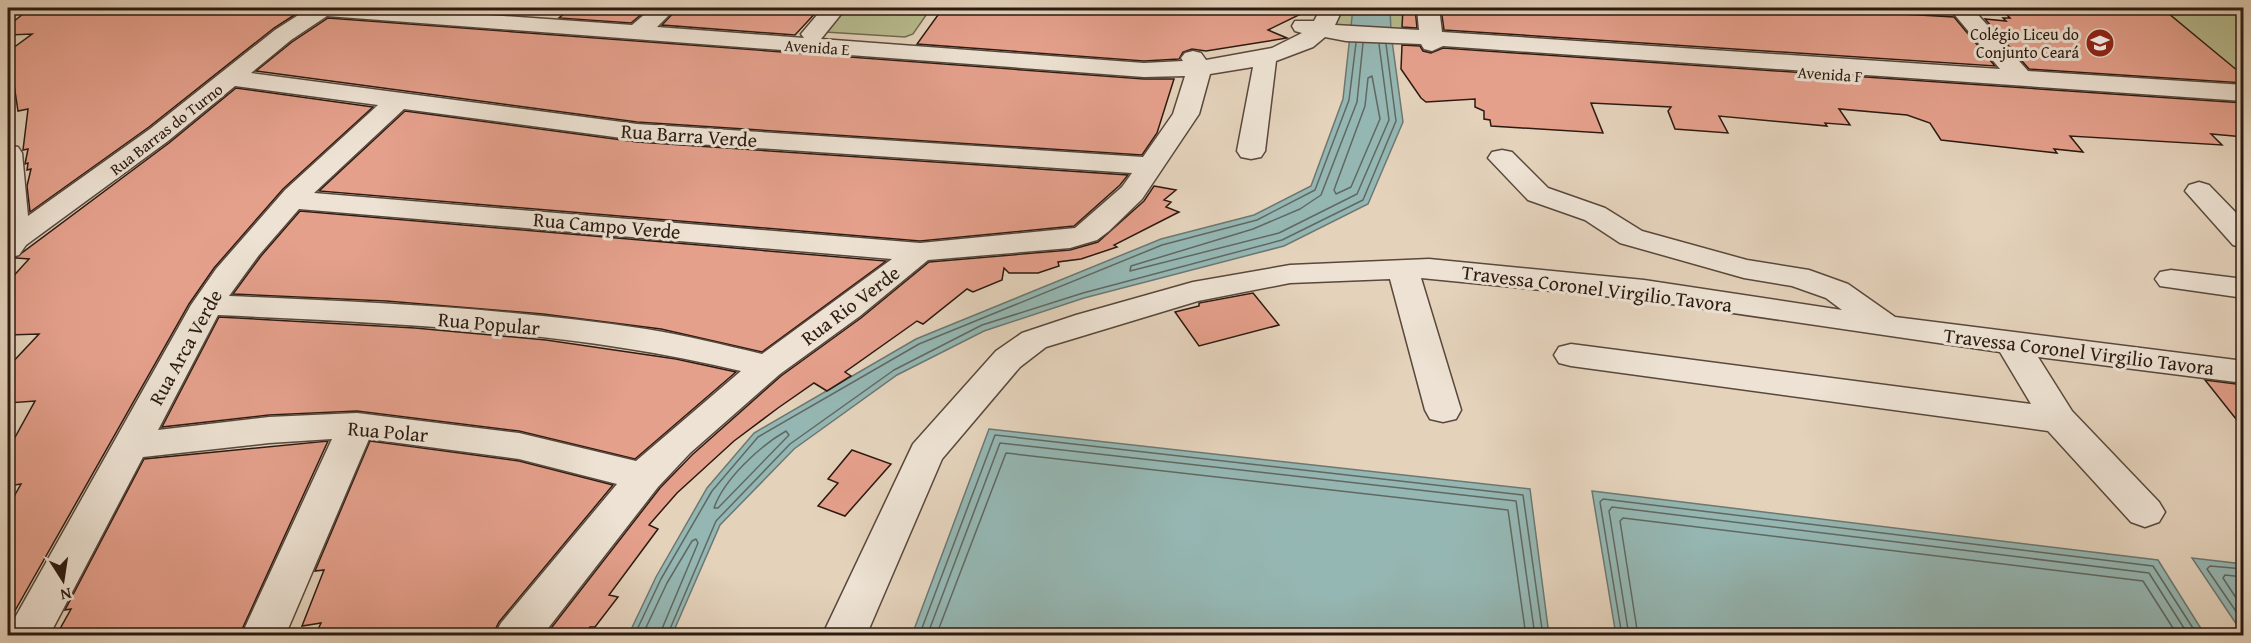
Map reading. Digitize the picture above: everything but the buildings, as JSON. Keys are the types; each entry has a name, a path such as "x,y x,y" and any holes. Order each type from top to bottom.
{"street":[{"name":"Avenida E","path":"317,8 650,21"},
{"name":"Rua Barras do Turno","path":"11,244 106,175 317,8"},
{"name":"Avenida E","path":"459,8 650,21 729,34 1122,69 1263,57 1334,32"},
{"path":"813,34 835,8"},
{"path":"1332,8 1330,19 1334,32"},
{"path":"1423,40 1428,8"},
{"path":"1954,8 2020,76"},
{"name":"Avenida E","path":"729,34 813,34 1196,64 1252,47 1305,16"},
{"name":"Avenida F","path":"1305,16 1334,32 1848,70 2244,103"},
{"path":"1251,151 1265,66 1263,57"},
{"name":"Rua Rio Verde","path":"516,636 644,477 677,444 768,366 848,309 920,252 1047,242 1086,234 1132,193 1186,114 1196,64"},
{"name":"Avenida F","path":"1848,70 2020,76 2244,93"},
{"name":"Rua Barra Verde","path":"231,78 637,132 1150,166"},
{"name":"Rua Arca Verde","path":"27,636 129,446 231,266 273,217 294,200 350,143 398,101"},
{"path":"8,153 11,244"},
{"path":"1502,158 1538,194 1595,214 1631,237 1744,269 1798,277 1837,291 1888,327"},
{"path":"2199,191 2244,239"},
{"name":"Rua Campo Verde","path":"294,200 920,252"},
{"name":"Travessa Coronel Virgilio Tavora","path":"844,636 926,453 1008,359 1034,340 1193,292 1290,274 1429,268 1644,290 1888,327 2244,372"},
{"path":"1403,270 1443,410"},
{"path":"2171,279 2244,289"},
{"name":"Rua Popular","path":"207,305 344,311 504,323 648,340 768,366"},
{"path":"2011,341 2059,420 2145,512"},
{"path":"1571,355 2059,420"},
{"path":"263,636 357,425"},
{"name":"Rua Polar","path":"129,446 269,430 357,425 519,446 644,477"}],"green space":[{"path":"839,8 931,8 913,34 905,37 825,32 820,29"},
{"path":"1336,8 1403,8 1404,32 1344,33 1334,23"},
{"path":"2136,8 2243,8 2243,76 2163,9"}],"water":[{"path":"1353,8 1390,8 1391,33 1403,122 1368,204 1284,246 1084,298 984,331 897,375 794,449 720,525 672,635 628,636 656,577 707,488 754,433 916,339 1161,239 1254,215 1311,186 1343,99"},
{"path":"989,429 1530,489 1549,635 912,635"},
{"path":"1592,491 2158,560 2205,635 1616,635"},
{"path":"2192,558 2243,564 2243,634"}],"place":[{"name":"Colégio Liceu do Conjunto Ceará","path":"2100,43"}]}
